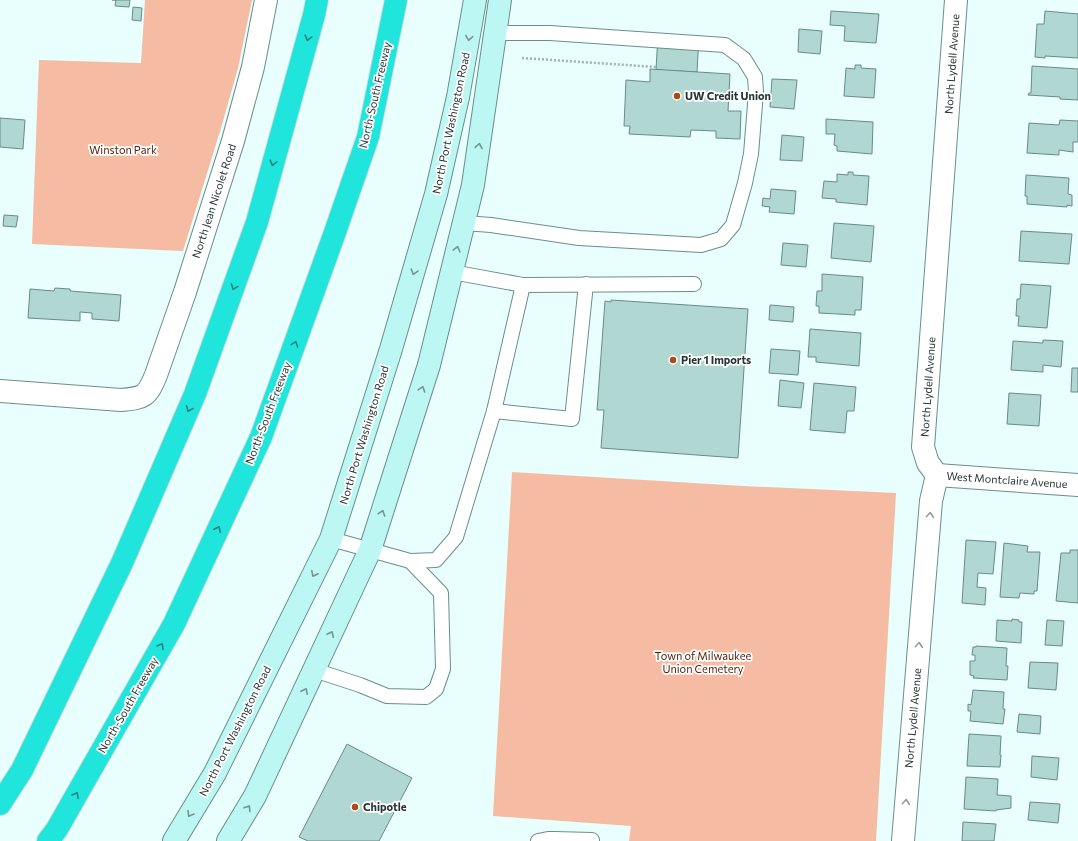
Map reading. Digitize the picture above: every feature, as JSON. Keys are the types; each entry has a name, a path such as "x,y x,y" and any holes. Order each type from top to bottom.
{"highway":[{"path":"0,804 22,770 122,563 196,394 257,222 317,0"},
{"name":"North-South Freeway","path":"48,841 57,829 174,624 261,437 368,137 396,0"}],"main road":[{"name":"North Port Washington Road","path":"174,841 215,773 331,539 391,349 436,194 458,97 475,0"},
{"path":"228,841 256,796 370,550 429,365 473,185 500,0"}],"street":[{"name":"North Jean Nicolet Road","path":"0,391 109,400 130,399 143,396 151,387 185,292 225,168 246,97 266,0"},
{"name":"North Lydell Avenue","path":"903,841 931,501 937,475 928,463 923,447 956,0"},
{"name":"West Montclaire Avenue","path":"937,475 1078,485"}],"lane":[{"path":"464,223 491,225 579,238 700,245 721,239 733,225 745,183 751,154 756,92 755,77 744,59 725,45 550,33 496,33"},
{"path":"452,272 523,285 694,284"},
{"path":"494,411 572,420 586,284"},
{"path":"331,539 410,561 436,560 456,537 494,411 523,285"},
{"path":"314,670 388,696 426,697 436,689 442,669 441,593 410,561"},
{"path":"538,841 554,839 592,841"}],"path":[{"path":"522,58 656,67"}],"green space":[{"name":"Winston Park","path":"145,0 252,0 238,68 183,251 32,244 39,60 141,63"},
{"name":"Town of Milwaukee Union Cemetery","path":"512,472 743,486 896,493 876,841 629,841 631,826 493,816"}],"building":[{"path":"116,0 130,0 129,7 115,6"},
{"path":"133,7 142,8 141,21 132,20"},
{"path":"831,11 879,14 876,43 844,41 845,26 830,25"},
{"path":"1045,11 1078,14 1078,58 1045,56 1045,58 1035,57 1037,24 1044,24"},
{"path":"799,29 822,31 820,54 798,52"},
{"path":"658,34 699,36 697,72 656,70"},
{"path":"855,65 861,65 861,68 876,69 874,98 844,96 846,68 855,69"},
{"path":"1032,66 1078,69 1078,100 1028,95 1031,93"},
{"name":"UW Credit Union","path":"650,69 730,74 728,111 741,111 740,139 716,138 716,131 691,130 690,137 629,134 630,126 624,126 626,80 650,82"},
{"path":"772,79 797,80 794,109 770,107"},
{"path":"0,118 25,120 23,149 0,147"},
{"path":"826,119 873,122 872,154 837,151 837,146 834,145 835,134 826,134"},
{"path":"1060,120 1078,121 1078,142 1073,142 1073,152 1059,150 1059,155 1027,153 1029,123 1059,125"},
{"path":"782,135 804,137 802,161 780,160"},
{"path":"848,172 853,172 853,175 869,176 867,205 836,202 836,199 822,198 824,181 837,182 837,174 848,175"},
{"path":"1026,175 1069,178 1068,194 1072,195 1072,206 1067,205 1067,207 1027,204 1027,196 1025,196"},
{"path":"771,189 796,191 794,214 769,212 770,207 762,206 763,198 770,199"},
{"path":"4,215 18,216 16,227 3,226"},
{"path":"834,223 874,226 871,262 831,258"},
{"path":"1021,231 1072,234 1069,264 1019,261"},
{"path":"783,243 808,245 806,267 781,265"},
{"path":"822,274 863,277 861,310 855,310 855,315 819,313 819,306 816,306 817,291 822,291"},
{"path":"1021,284 1051,286 1047,328 1018,326 1019,316 1016,316 1017,299 1020,299"},
{"path":"55,288 70,289 70,291 121,295 119,321 92,319 92,313 80,312 80,321 28,318 30,289 54,291"},
{"name":"Pier 1 Imports","path":"611,300 748,309 738,458 601,448 604,410 597,410 605,301 611,302"},
{"path":"770,305 794,307 793,322 769,320"},
{"path":"810,329 861,333 859,366 816,362 816,357 808,357"},
{"path":"1043,340 1063,341 1061,367 1043,365 1043,372 1011,370 1013,341 1043,343"},
{"path":"771,349 800,351 798,375 769,373"},
{"path":"1072,368 1078,368 1078,392 1071,392"},
{"path":"780,380 804,383 801,408 778,406"},
{"path":"814,383 856,387 854,411 847,411 845,433 810,430"},
{"path":"1009,393 1041,395 1039,426 1007,424"},
{"path":"966,540 996,542 993,574 978,573 977,587 986,588 985,605 962,603"},
{"path":"1004,543 1028,546 1027,552 1040,552 1037,591 1034,591 1034,594 1020,593 1019,598 1000,597"},
{"path":"1070,550 1078,550 1078,603 1056,601 1061,553 1070,553"},
{"path":"1012,619 1022,622 1021,643 996,641 997,620 1012,621"},
{"path":"1047,620 1064,621 1062,646 1045,645"},
{"path":"973,647 1007,648 1007,680 973,678 974,676 970,675 970,661 975,661 975,655 972,655"},
{"path":"1030,662 1058,663 1056,690 1028,688"},
{"path":"973,690 1004,692 1003,709 1005,709 1003,724 970,721 971,711 968,711 968,704 971,705"},
{"path":"1019,714 1041,716 1040,734 1017,732"},
{"path":"969,734 1001,736 1000,767 967,766"},
{"name":"Chipotle","path":"347,744 412,778 379,841 308,841 299,837"},
{"path":"1032,756 1059,758 1057,780 1031,777"},
{"path":"966,777 998,779 997,795 1011,796 1011,808 996,811 964,809"},
{"path":"1030,802 1060,804 1058,823 1028,820"},
{"path":"963,822 996,824 994,841 962,841"}],"place":[{"name":"UW Credit Union","path":"677,96"},
{"name":"Pier 1 Imports","path":"673,360"},
{"name":"Chipotle","path":"355,807"}]}
